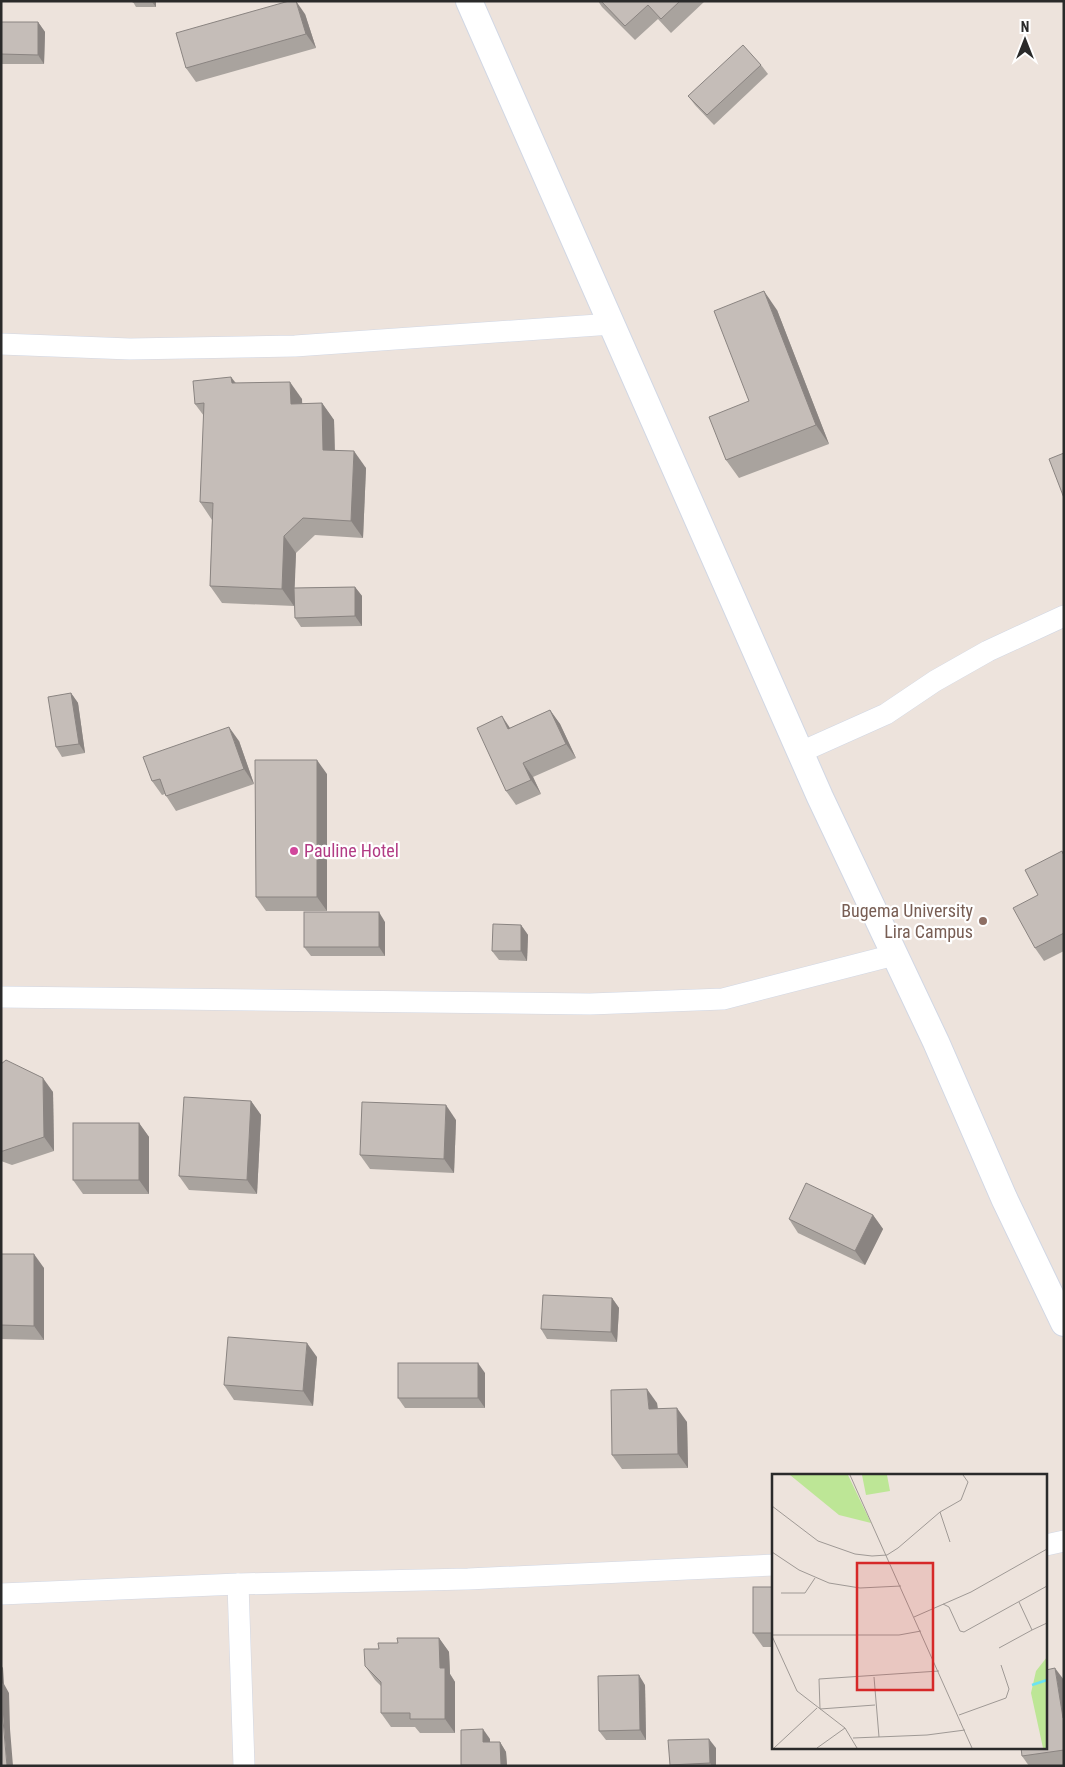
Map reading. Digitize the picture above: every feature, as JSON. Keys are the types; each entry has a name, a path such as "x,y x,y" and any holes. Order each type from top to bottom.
{"street":[{"path":"469,1 820,797 936,1042 1004,1198 1064,1323"},
{"path":"1,344 130,349 296,346 612,324"},
{"path":"801,752 886,714 935,680 988,651 1064,616"},
{"path":"1,997 590,1004 723,999 894,955"},
{"path":"1048,1545 1064,1541"},
{"path":"1,1594 238,1584 468,1579 772,1565"},
{"path":"238,1584 244,1766"}],"building":[{"path":"152,1 152,2 133,2"},
{"path":"289,1 296,1 306,34 186,68 176,33"},
{"path":"601,1 680,1 661,19 648,5 625,26"},
{"path":"1,22 38,22 38,55 1,54"},
{"path":"743,45 761,65 707,115 688,96"},
{"path":"764,291 816,425 726,460 709,417 749,401 714,311"},
{"path":"231,377 232,383 290,382 291,404 322,403 323,450 354,451 351,521 303,518 284,536 282,589 210,586 213,503 200,502 204,403 195,404 193,381"},
{"path":"1064,453 1064,498 1049,459"},
{"path":"355,587 355,616 295,618 294,588"},
{"path":"71,693 79,744 56,747 48,697"},
{"path":"550,710 566,744 523,763 531,780 506,791 477,728 502,716 508,729"},
{"path":"229,727 244,769 166,796 160,779 152,781 143,757"},
{"path":"255,760 317,760 317,897 256,897"},
{"path":"1062,851 1064,853 1064,933 1035,948 1013,908 1038,895 1025,870"},
{"path":"304,912 379,912 379,947 304,947"},
{"path":"493,924 521,925 521,951 492,951"},
{"path":"6,1060 43,1078 44,1137 1,1151 1,1064"},
{"path":"184,1097 251,1101 247,1180 179,1176"},
{"path":"362,1102 446,1105 444,1159 360,1155"},
{"path":"73,1123 139,1123 139,1180 73,1180"},
{"path":"806,1183 873,1215 855,1251 789,1219"},
{"path":"1,1254 34,1254 34,1326 1,1325"},
{"path":"543,1295 612,1298 611,1332 541,1329"},
{"path":"228,1337 307,1343 303,1391 224,1385"},
{"path":"398,1363 478,1363 478,1398 398,1398"},
{"path":"647,1389 649,1409 677,1408 678,1454 612,1455 611,1390"},
{"path":"753,1587 772,1587 772,1633 753,1633"},
{"path":"397,1638 439,1638 440,1668 445,1668 445,1719 410,1719 410,1713 381,1713 381,1682 365,1666 364,1649 379,1649 378,1643 398,1643"},
{"path":"1055,1668 1064,1718 1064,1750 1022,1756 1021,1750 1048,1750 1048,1670"},
{"path":"639,1675 640,1730 599,1731 598,1676"},
{"path":"1,1683 3,1683 3,1720 7,1766 1,1766"},
{"path":"483,1729 483,1742 500,1742 501,1765 461,1765 461,1730"},
{"path":"709,1739 710,1763 670,1765 668,1740"}],"place":[{"name":"Pauline Hotel","path":"294,851"},
{"name":"Bugema University Lira Campus","path":"983,921"}]}
